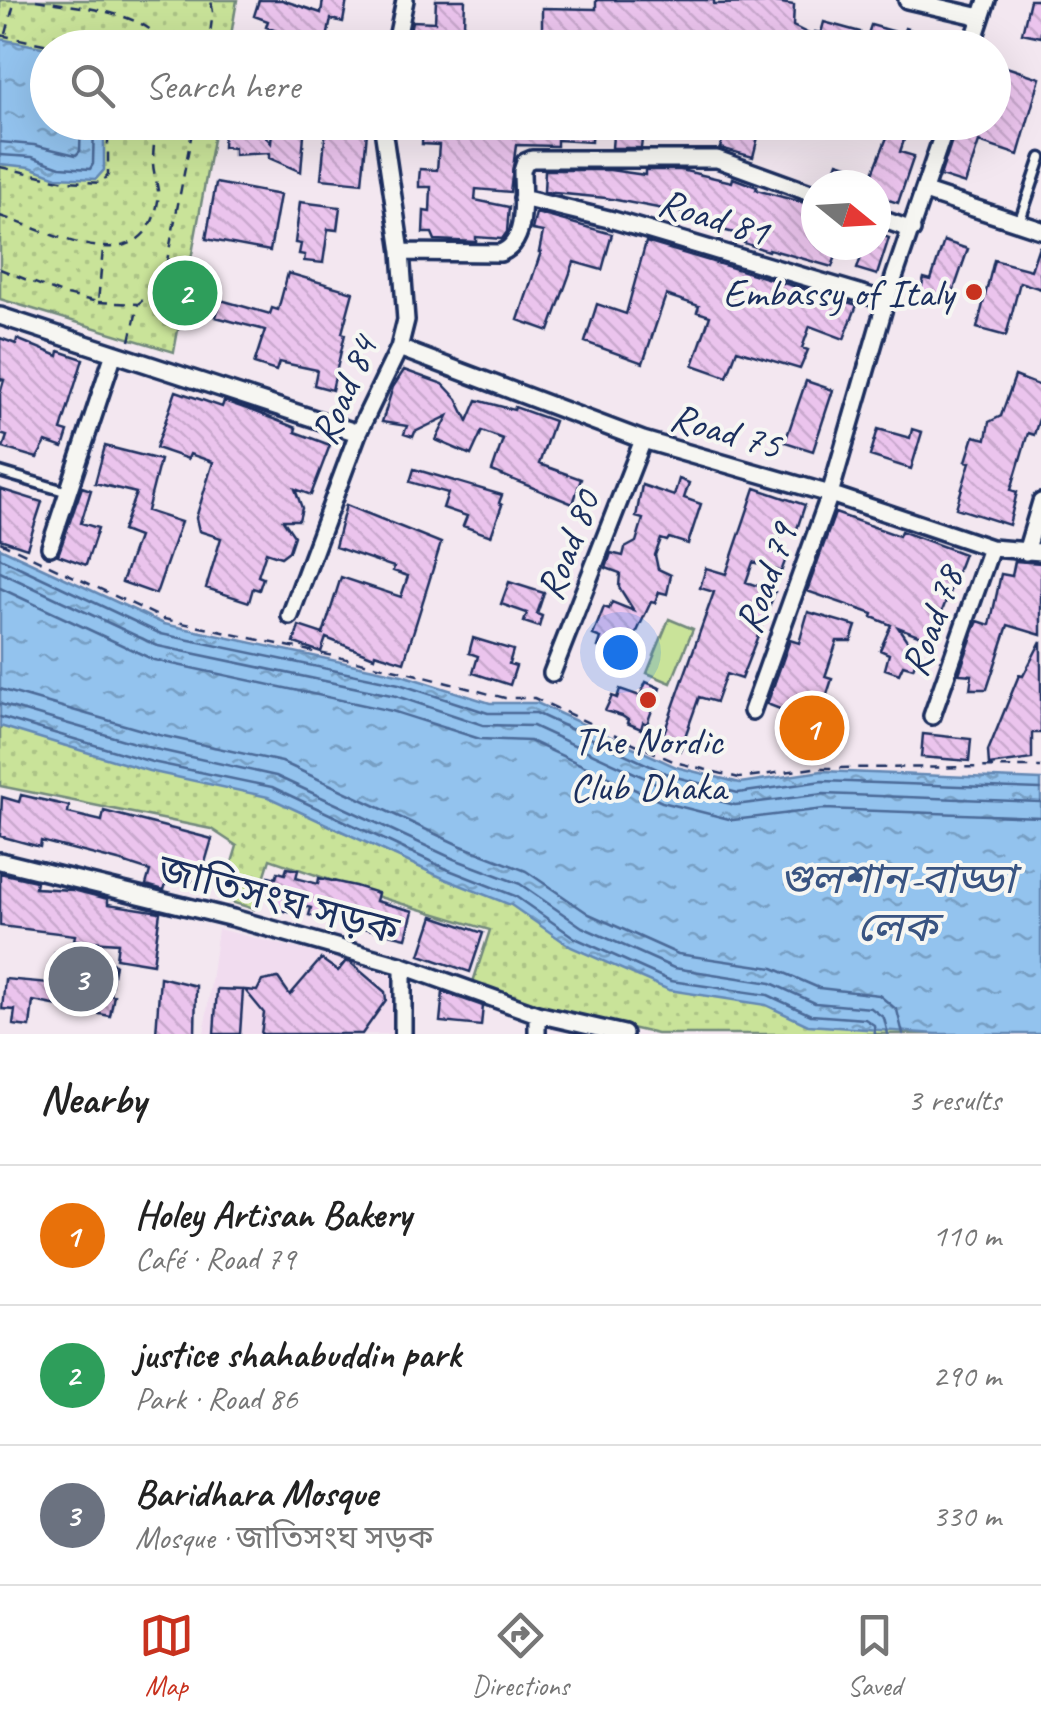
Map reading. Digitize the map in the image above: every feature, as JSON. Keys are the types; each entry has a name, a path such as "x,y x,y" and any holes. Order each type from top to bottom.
{"street":[{"path":"399,30 405,0"},
{"path":"907,0 981,17"},
{"path":"977,30 988,0"},
{"name":"Road 84","path":"290,616 358,433 400,348 406,320 401,252 385,140"},
{"name":"Road 79","path":"752,711 830,494 886,301 941,140"},
{"path":"401,252 511,249 518,238 525,162 532,159 718,159 801,189"},
{"path":"925,192 1041,230"},
{"name":"Road 81","path":"522,198 613,220 886,301"},
{"path":"891,222 912,230"},
{"path":"0,316 358,433"},
{"name":"Road 75","path":"400,348 643,440 830,494 991,548 1033,552"},
{"path":"50,548 120,355"},
{"name":"Road 80","path":"552,674 643,440"},
{"path":"1033,552 1041,502"},
{"name":"Road 78","path":"932,716 991,548"},
{"name":"জাতিসংঘ সড়ক","path":"0,860 214,912 404,966 538,1014 624,1034"},
{"path":"403,1034 404,966"},
{"path":"537,1034 538,1014"}],"lane":[{"path":"1020,223 1041,158"},
{"path":"0,472 68,492"}],"path":[{"path":"6,36 14,0"},
{"path":"36,0 126,17 152,30"},
{"path":"210,30 211,0"},
{"path":"0,35 30,41"},
{"path":"0,167 65,181 102,183 108,175 108,140"},
{"path":"0,216 103,248 124,248 140,240 151,224 159,196 152,164 154,140"},
{"path":"120,355 138,304 156,290 166,266 190,140"},
{"path":"98,302 103,248"},
{"path":"0,269 62,294 98,302 138,304"},
{"path":"0,542 164,619 505,698 534,698 675,762 739,778 814,768 1041,767"}],"shaded area":[{"path":"218,929 410,976 407,1034 204,1034"}],"green space":[{"path":"0,0 237,0 232,30 30,30 30,140 213,140 174,352 0,299"},
{"path":"669,619 693,629 671,683 647,673"},
{"path":"0,724 264,793 341,831 987,1034 657,1034 540,1007 473,982 490,930 270,859 254,909 221,899 237,846 211,829 0,786"}],"water":[{"path":"0,39 30,45 30,140 104,140 104,170 96,179 57,177 30,167 0,164"},
{"name":"গুলশান-বাড্ডা লেক","path":"0,548 164,624 402,675 490,703 537,703 676,767 740,783 822,771 1041,780 1041,1034 937,1034 808,1025 766,1005 669,990 571,947 511,905 445,879 268,797 149,771 0,726"}],"building":[{"path":"259,0 282,0 321,13 323,0 347,0 343,22 331,19 329,30 274,30 266,27 268,21 254,16"},
{"path":"436,0 465,0 464,30 410,30 412,21 435,22"},
{"path":"596,0 714,0 714,4 763,0 794,5 793,26 801,30 542,30 542,8 596,9"},
{"path":"1030,0 1041,0 1041,37 1022,33"},
{"path":"824,22 853,30 822,30"},
{"path":"1011,69 1040,78 1018,155 979,142 965,184 940,176 952,140 1011,140"},
{"path":"223,140 304,140 301,172 269,158 269,153 234,155 234,148 223,147"},
{"path":"325,140 366,140 362,183 321,179"},
{"path":"422,140 557,140 557,146 516,145 510,192 476,189 475,200 509,207 507,232 502,239 476,237 476,242 435,240 432,233 423,233 424,211 430,212 431,187 419,187 420,169 437,170 439,145 422,144"},
{"path":"613,140 642,140 641,148 612,148"},
{"path":"722,140 757,140 753,157 720,148"},
{"path":"886,140 904,140 900,152 914,156 898,203 891,201 891,170 874,170"},
{"path":"838,162 863,170 835,170"},
{"path":"545,170 610,170 645,175 645,170 681,170 732,182 733,178 757,187 756,190 801,202 801,258 744,243 746,236 687,221 689,214 606,198 544,192"},
{"path":"216,183 280,195 270,251 206,239"},
{"path":"300,202 340,207 337,230 328,229 323,263 304,261 305,255 299,254 301,244 295,243"},
{"path":"536,213 612,234 602,270 574,262 549,331 518,320 541,252 543,232 532,230"},
{"path":"944,241 968,249 950,301 920,293 924,278 931,280"},
{"path":"646,242 857,305 844,339 810,326 802,348 808,350 800,369 737,350 727,377 693,365 710,316 697,312 699,306 666,295 643,363 585,342 597,304 626,314"},
{"path":"1039,246 1041,289 1020,282 1006,336 977,328 994,260 1031,270"},
{"path":"808,260 835,260 832,267"},
{"path":"860,260 882,260 877,275 857,269"},
{"path":"288,273 353,292 332,390 314,385 317,370 279,362 276,371 254,364 265,330 216,317 221,300 270,314 272,308 278,310"},
{"path":"0,338 16,344 17,339 58,356 59,351 83,359 61,430 68,432 63,448 46,442 37,458 3,448 7,436 0,434 4,380 0,379"},
{"path":"404,370 443,384 457,399 468,421 477,400 514,410 515,407 554,421 539,464 581,479 573,504 492,471 503,439 482,431 471,455 436,440 448,416 415,432 413,437 404,434 407,426 382,422 393,387"},
{"path":"1015,376 1041,386 1041,413 1034,435 1028,433 1011,490 1017,492 1009,525 956,508 974,436 986,439 989,422 1001,416"},
{"path":"806,381 833,390 813,451 785,442"},
{"path":"176,391 222,407 224,401 256,412 330,445 311,495 295,489 302,508 299,520 283,520 294,536 289,551 281,557 266,552 258,576 263,578 259,590 253,588 249,602 206,588 221,538 199,531 196,518 213,462 190,454 188,459 156,448"},
{"path":"878,429 910,438 912,429 922,432 911,469 870,456"},
{"path":"105,446 160,460 147,511 181,522 156,594 122,582 138,537 122,531 136,493 95,483"},
{"path":"414,469 502,495 491,536 463,526 467,516 443,508 448,493 410,482"},
{"path":"679,479 689,483 684,498 701,504 688,544 661,539 655,555 658,569 671,575 667,594 659,592 655,603 651,602 625,657 598,647 601,638 593,635 604,607 609,609 612,602 634,611 619,587 620,573 606,568 611,553 623,556 625,548 636,542 643,519 636,517 642,485 674,496"},
{"path":"82,487 91,490 81,523 98,528 86,565 58,555"},
{"path":"755,488 805,505 796,532 783,528 774,552 787,556 781,572 753,562 746,582 775,592 741,679 726,674 716,702 699,697 680,751 660,744 714,592 700,588 706,568 726,574"},
{"path":"0,489 42,502 27,548 0,539"},
{"path":"346,505 441,543 404,662 375,653 374,657 326,638 321,652 294,643 299,626 323,634 341,577 401,597 408,576 393,571 394,567 335,547"},
{"path":"835,513 964,554 931,640 898,627 912,648 909,656 917,658 913,668 903,665 899,674 885,669 889,654 880,650 891,625 872,617 873,614 807,591"},
{"path":"1015,561 1041,563 1041,635 1008,625 987,689 970,689 972,675 959,674 974,630 978,621 990,625 1001,574 1012,576"},
{"path":"509,582 544,593 537,614 542,616 539,627 524,622 527,613 501,604"},
{"path":"808,612 856,626 851,641 837,641 825,677 832,679 822,710 828,711 824,728 791,722 793,714 767,704 790,640 799,643"},
{"path":"473,638 513,650 509,664 516,666 510,685 473,673 478,656 469,653"},
{"path":"1041,641 1041,733 1032,733 1032,759 989,765 988,751 1019,675 1023,676"},
{"path":"646,682 660,688 647,724 643,722 641,729 622,716 605,711 620,689 640,696"},
{"path":"923,734 971,739 969,761 921,757"},
{"path":"21,795 69,806 68,813 102,821 104,811 212,839 199,883 169,874 164,890 146,885 150,871 41,841 40,847 0,836 2,797 19,802"},
{"path":"287,868 298,870 296,878 318,884 319,878 355,886 378,893 376,901 413,911 406,938 309,915 311,908 291,903 289,912 274,909 276,901 263,897 269,876 285,874"},
{"path":"0,873 36,881 35,888 73,890 108,899 108,904 160,912 153,964 116,958 118,943 74,940 75,935 0,926"},
{"path":"433,916 483,933 470,972 420,955"},
{"path":"55,953 115,964 110,1016 33,1001 30,1027 13,1025 15,1010 2,1009 5,979 49,983"},
{"path":"321,959 338,971 346,961 351,963 385,992 386,1000 362,1034 261,1034 264,1013 245,990 257,991 262,981 278,978 290,995"},
{"path":"160,977 196,986 195,1034 156,1034"},
{"path":"217,989 243,990 240,1034 214,1034"},
{"path":"443,992 483,1006 481,1026 440,1022"}],"place":[{"name":"Embassy of Italy","path":"974,292"},
{"name":"justice shahabuddin park","path":"185,293"},
{"name":"The Nordic Club Dhaka","path":"648,700"},
{"name":"Holey Artisan Bakery","path":"812,728"},
{"name":"Baridhara Mosque","path":"81,979"}]}
